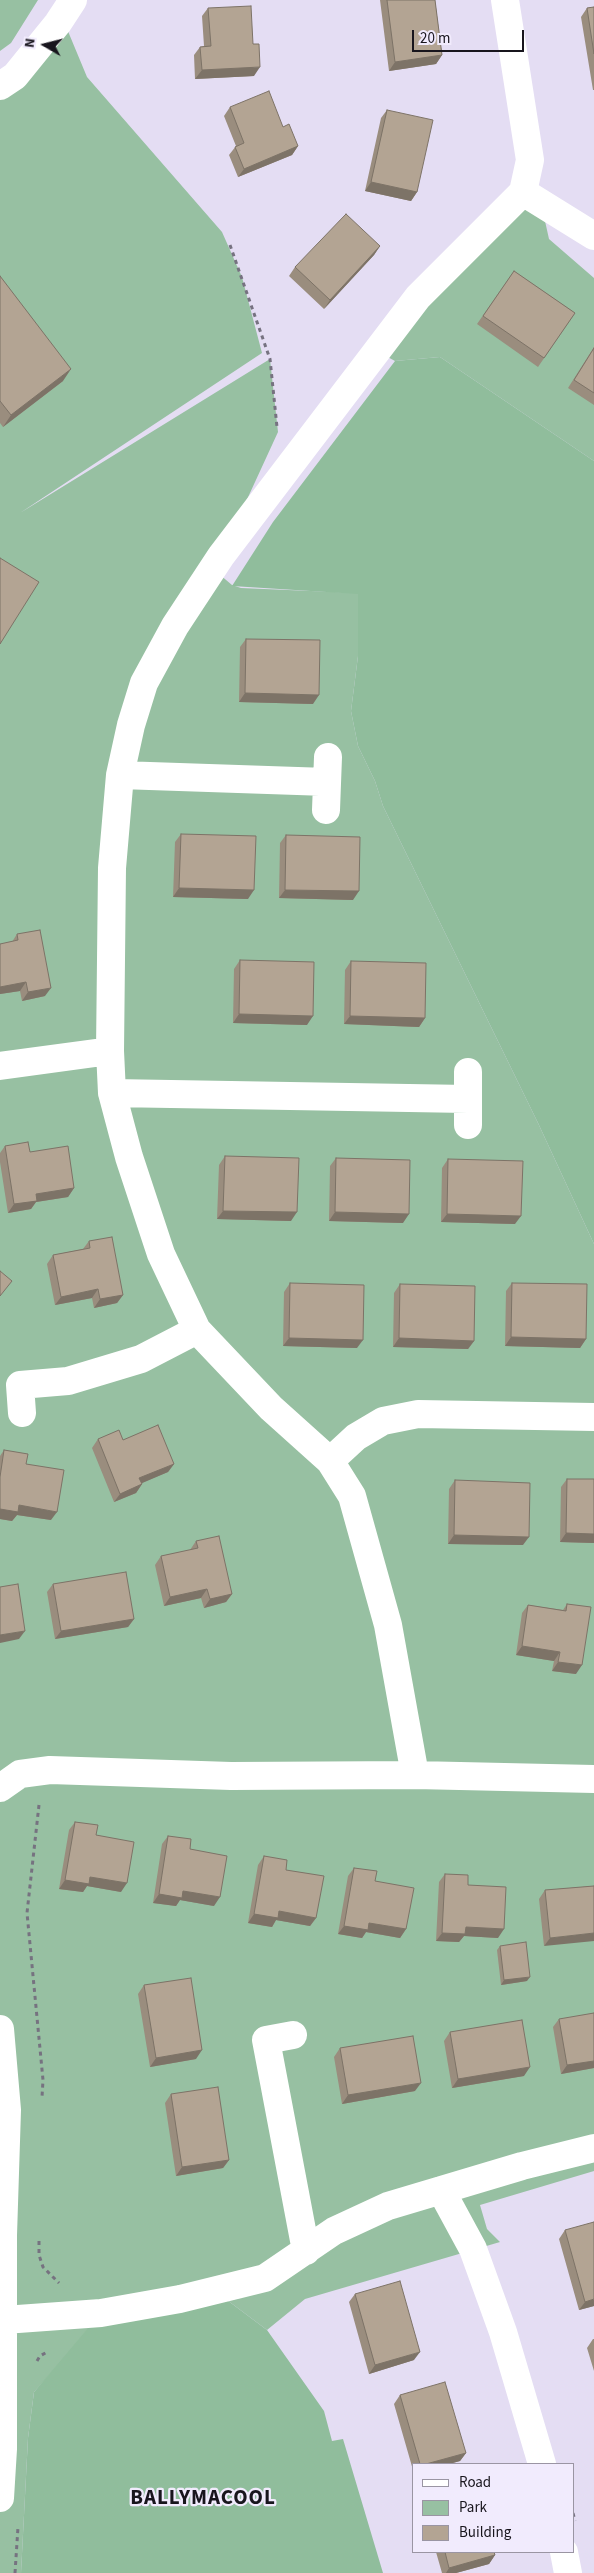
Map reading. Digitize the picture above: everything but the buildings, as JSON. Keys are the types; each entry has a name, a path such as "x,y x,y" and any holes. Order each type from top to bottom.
{"street":[{"path":"0,86 15,76 58,23 73,0"},
{"path":"415,1776 388,1626 352,1496 330,1461 308,1439 271,1408 197,1330 161,1254 129,1157 112,1093 110,1051 112,868 120,775 131,726 144,683 175,626 221,556 418,297 523,192 530,160 505,0"},
{"path":"523,192 594,236"},
{"path":"120,775 327,770 326,810"},
{"path":"0,1066 110,1051"},
{"path":"112,1093 468,1086 468,1126"},
{"path":"22,1413 20,1378 68,1381 141,1359 197,1330"},
{"path":"330,1461 356,1437 383,1422 418,1414 594,1417"},
{"path":"0,1788 20,1774 50,1770 248,1776 594,1779"},
{"path":"0,2029 3,2110 4,2320 0,2498"},
{"path":"293,2035 266,2040 306,2251"},
{"path":"4,2320 101,2313 206,2293 265,2278 334,2231 388,2206 594,2148"},
{"path":"441,2190 473,2249 503,2332 542,2463"},
{"path":"564,2553 568,2573"}],"path":[{"path":"230,245 270,359 278,432"},
{"path":"39,1796 27,1913 42,2080 42,2099"},
{"path":"39,2236 39,2255 43,2267 62,2285"},
{"path":"36,2363 40,2356 54,2347"},
{"path":"15,2573 18,2523"}],"green space":[{"path":"0,0 38,0 11,43 0,51"},
{"path":"60,12 87,77 222,232 242,277 262,353 20,513 270,359 278,432 221,556 213,569 232,585 241,588 358,593 358,656 351,711 358,746 375,781 383,806 538,1123 594,1244 594,2171 480,2205 487,2229 500,2242 305,2299 267,2330 215,2291 65,2358 34,2392 28,2438 21,2573 0,2573 0,86"},
{"path":"523,192 541,203 549,239 594,278 594,461 440,357 395,361 384,355"},
{"path":"440,357 594,461 594,1244 538,1123 383,806 375,781 358,746 351,711 358,656 358,594 232,586 273,522 395,361"},
{"path":"215,2291 267,2330 324,2411 332,2441 343,2439 383,2573 21,2573 28,2438 34,2392 101,2313"}],"district":[{"name":"BALLYMACOOL","path":"203,2499"}]}
